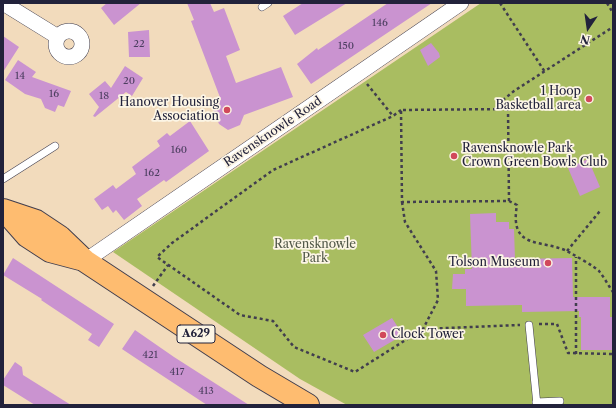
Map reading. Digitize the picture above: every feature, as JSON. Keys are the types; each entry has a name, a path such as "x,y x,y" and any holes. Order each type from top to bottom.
{"highway":[{"name":"A629","path":"4,211 27,236 50,251 85,261 259,376 308,405"}],"street":[{"path":"3,3 58,37"},
{"name":"Ravensknowle Road","path":"85,261 461,3"}],"lane":[{"path":"3,179 55,146"},
{"path":"529,325 536,404 560,401"}],"path":[{"path":"500,3 545,72"},
{"path":"607,3 613,13"},
{"path":"509,201 508,109 503,100 514,91 613,27"},
{"path":"358,73 392,116"},
{"path":"508,109 401,110 392,116 273,170 172,243 157,257 240,315 273,321 294,347 355,372 423,329 558,324 568,353 613,354"},
{"path":"401,110 402,202 405,222 436,271 438,300 423,329"},
{"path":"402,202 509,201 517,205 515,217 516,225 527,239 536,244 567,251 598,270 613,292"},
{"path":"567,251 600,210"},
{"path":"576,257 576,354"},
{"path":"143,300 168,265"}],"green space":[{"name":"Ravensknowle Park","path":"481,3 613,3 613,405 347,405 300,379 113,252"}],"building":[{"path":"107,3 141,3 114,25 101,8"},
{"path":"187,3 210,3 214,12 224,8 240,50 226,56 236,83 281,67 293,97 244,115 240,125 228,130 219,124 211,104 221,100 191,21 194,20"},
{"path":"303,3 347,3 295,35 283,16"},
{"path":"388,3 432,3 311,84 297,64 317,48 318,50"},
{"path":"149,30 150,57 129,57 128,32"},
{"path":"3,36 19,47 3,72"},
{"path":"431,43 439,53 440,57 428,66 420,50"},
{"path":"18,60 36,72 32,77 71,91 64,107 58,105 55,112 45,108 41,99 25,94 5,80"},
{"path":"125,66 143,78 132,96 126,92 95,117 93,116 99,107 89,94 105,81 111,88"},
{"path":"190,121 209,151 166,182 164,180 137,199 142,206 124,220 116,210 113,213 108,206 102,210 94,199 113,185 116,189 136,174 132,167 160,146 157,141 167,133 170,136"},
{"path":"588,159 600,187 580,196 568,168"},
{"name":"Tolson Museum","path":"496,213 496,222 509,222 509,229 514,229 515,259 572,258 573,297 610,297 610,317 613,317 613,350 581,350 581,317 579,317 579,311 522,312 522,305 466,306 466,289 452,289 453,274 465,274 465,269 472,269 470,214"},
{"path":"13,258 114,324 99,347 88,340 92,334 41,300 42,299 3,275"},
{"name":"Clock Tower","path":"392,318 403,335 374,352 363,335"},
{"path":"135,330 249,405 207,405 137,359 122,349"},
{"path":"15,362 22,367 23,375 71,405 35,405 3,385 3,380"}],"place":[{"name":"1 Hoop Basketball area","path":"589,99"},
{"name":"Hanover Housing Association","path":"227,110"},
{"name":"Ravensknowle Park Crown Green Bowls Club","path":"454,156"},
{"name":"Tolson Museum","path":"548,263"},
{"name":"Clock Tower","path":"383,335"}]}
